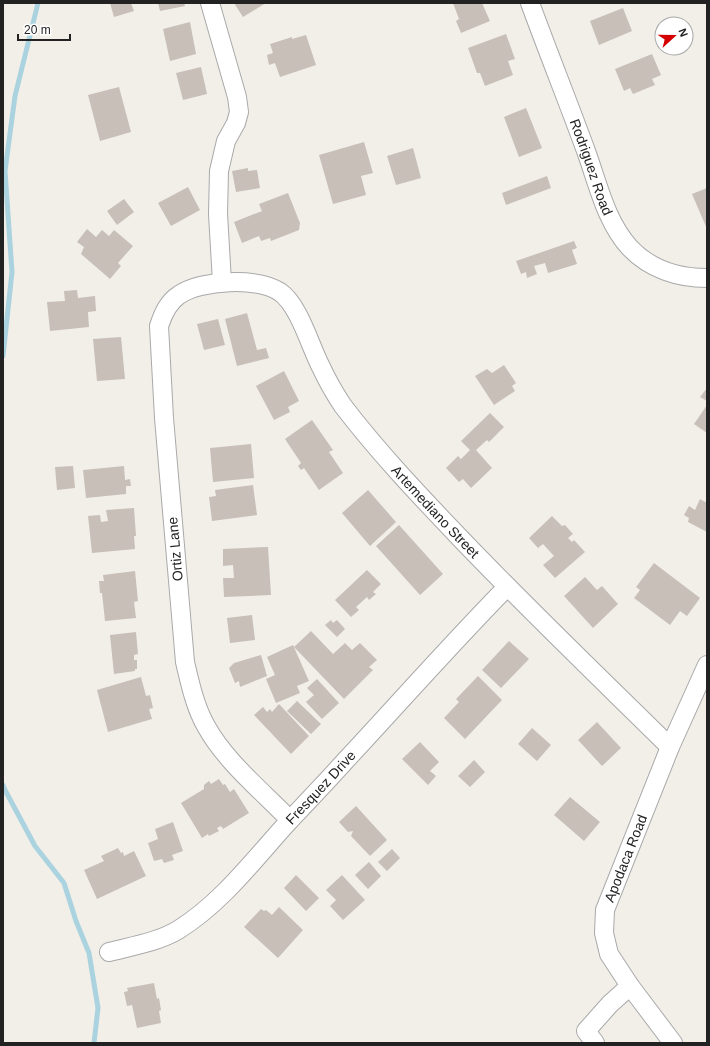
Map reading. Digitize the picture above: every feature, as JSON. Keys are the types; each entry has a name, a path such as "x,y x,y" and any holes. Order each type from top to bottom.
{"street":[{"path":"210,3 237,97 239,112 236,123 226,141 219,172 218,214 222,282"},
{"name":"Rodriguez Road","path":"530,3 609,216 615,228 629,247 649,264 680,276 707,278"},
{"name":"Artemediano Street","path":"222,282 253,282 273,287 283,293 300,319 321,367 341,403 392,466 507,587 670,747"},
{"name":"Ortiz Lane","path":"222,282 178,295 170,302 163,313 160,326 164,418 185,662 205,726 222,751 290,820"},
{"name":"Fresquez Drive","path":"109,952 144,944 170,934 204,912 242,875 290,820 346,761 449,646 507,587"},
{"name":"Apodaca Road","path":"673,1043 630,986 609,954 604,933 605,910 670,747 707,665"},
{"path":"596,1043 586,1031 610,1004 630,986"}],"building":[{"path":"110,3 131,3 134,11 114,17"},
{"path":"158,3 184,3 185,6 160,11"},
{"path":"234,3 266,3 243,17"},
{"path":"453,3 482,3 490,21 461,33 456,21 459,19"},
{"path":"623,8 632,31 599,45 590,21"},
{"path":"190,22 196,54 170,61 163,29"},
{"path":"506,34 515,59 508,61 513,75 485,86 480,73 477,73 468,48"},
{"path":"306,35 316,65 280,77 275,63 269,65 267,55 273,53 270,44 292,37 292,39"},
{"path":"652,54 661,75 652,79 655,85 633,94 630,88 624,91 615,69"},
{"path":"201,67 207,94 183,100 176,73"},
{"path":"119,87 131,132 100,141 88,95"},
{"path":"526,108 542,148 519,157 504,117"},
{"path":"364,142 373,173 361,176 366,195 333,204 319,155"},
{"path":"413,148 421,178 396,185 387,156"},
{"path":"248,168 248,171 257,170 260,188 236,192 232,171"},
{"path":"547,176 551,188 506,205 502,193"},
{"path":"188,187 200,210 171,226 158,203"},
{"path":"707,188 707,229 692,194"},
{"path":"288,193 300,223 299,230 271,241 270,238 261,241 259,236 242,243 234,222 262,211 259,204"},
{"path":"124,199 134,212 117,225 107,211"},
{"path":"87,229 96,237 102,230 109,236 114,230 133,246 118,263 121,266 110,279 81,254 84,247 77,242"},
{"path":"574,241 577,248 572,250 577,264 548,273 545,263 534,266 537,274 527,278 526,272 521,274 516,261"},
{"path":"77,290 78,298 95,296 96,311 88,312 89,327 50,331 47,302 65,301 64,291"},
{"path":"247,313 257,350 266,348 269,358 237,366 225,319"},
{"path":"218,319 225,345 204,350 197,324"},
{"path":"121,337 125,379 97,381 93,339"},
{"path":"504,365 516,383 512,386 515,391 494,405 475,376 487,369 492,373"},
{"path":"284,371 299,401 288,407 290,412 274,420 256,386"},
{"path":"707,388 707,401 700,397"},
{"path":"707,405 707,433 694,424"},
{"path":"490,413 504,427 489,442 487,440 476,450 492,468 471,488 463,479 459,482 446,468 458,456 461,459 470,450 461,441"},
{"path":"312,420 333,450 329,452 343,473 319,490 304,468 301,470 298,466 301,463 285,439"},
{"path":"251,444 254,478 213,482 210,448"},
{"path":"73,466 75,488 57,490 55,467"},
{"path":"124,466 125,480 130,479 131,486 126,486 126,494 86,498 83,470"},
{"path":"253,485 257,515 212,521 209,497 216,496 215,490"},
{"path":"368,490 396,522 370,546 342,513"},
{"path":"700,499 707,503 707,532 688,522 689,518 684,515 689,506 695,510"},
{"path":"134,508 136,536 134,536 135,549 92,553 88,516 100,515 101,522 108,521 106,510"},
{"path":"552,516 562,526 565,525 573,534 568,538 572,542 574,540 585,552 555,578 543,565 554,556 543,544 538,548 529,538"},
{"path":"399,525 443,574 420,595 376,546"},
{"path":"268,547 271,595 224,597 223,578 234,578 233,565 223,566 223,549"},
{"path":"654,563 700,598 687,616 680,611 670,625 634,598 640,590 636,587"},
{"path":"367,570 381,584 373,592 376,594 369,600 367,597 356,607 359,610 351,617 335,600"},
{"path":"135,571 138,601 134,602 136,618 105,621 99,581 104,581 103,575"},
{"path":"585,577 597,590 602,586 618,604 593,628 564,596"},
{"path":"252,615 255,640 230,643 227,618"},
{"path":"331,620 333,623 337,620 345,629 337,637 325,625"},
{"path":"311,631 333,654 345,643 352,650 360,643 377,660 369,667 373,670 344,699 294,647"},
{"path":"136,632 138,654 134,655 134,660 137,660 137,669 135,669 135,671 114,674 110,635"},
{"path":"509,641 529,659 501,688 482,670"},
{"path":"293,645 309,681 297,686 300,693 276,703 266,679 275,675 267,657"},
{"path":"261,655 267,676 240,687 239,681 235,683 229,668 234,663"},
{"path":"478,676 502,700 465,739 444,718 459,702 456,699"},
{"path":"141,677 146,696 150,695 153,708 149,709 152,719 108,732 97,690"},
{"path":"317,679 339,703 322,719 306,702 314,695 307,688"},
{"path":"297,701 321,724 311,734 287,711"},
{"path":"279,704 309,736 291,754 254,715 263,707 267,712 270,709 272,712"},
{"path":"597,722 621,748 602,766 578,740"},
{"path":"532,728 551,745 537,761 518,744"},
{"path":"420,742 439,762 430,771 436,776 428,785 402,759"},
{"path":"474,760 485,772 470,787 458,776"},
{"path":"219,779 223,785 225,784 230,792 234,789 249,813 223,829 221,826 217,828 219,831 209,836 208,834 202,838 181,803 204,789 204,785 209,781 211,784"},
{"path":"570,797 600,822 584,841 554,815"},
{"path":"356,806 387,840 370,856 351,836 353,831 348,832 339,822"},
{"path":"173,822 183,851 172,855 174,860 164,863 162,859 154,861 148,843 158,839 155,829"},
{"path":"118,848 121,853 123,852 124,856 134,851 146,876 97,899 84,870 104,861 101,856"},
{"path":"392,849 400,858 387,871 378,862"},
{"path":"369,862 381,876 368,889 355,875"},
{"path":"296,875 319,898 306,911 284,888"},
{"path":"342,875 365,900 343,920 330,906 336,900 326,890"},
{"path":"279,907 303,930 278,958 244,927 261,909 264,911 266,910 272,915"},
{"path":"154,983 157,999 159,998 161,1023 137,1028 132,1005 127,1006 124,992 128,991 127,988"}],"waterway":[{"path":"3,356 12,272 5,171 15,96 38,3"},
{"path":"3,785 35,846 64,883 76,921 89,953 98,1008 94,1043"}]}
